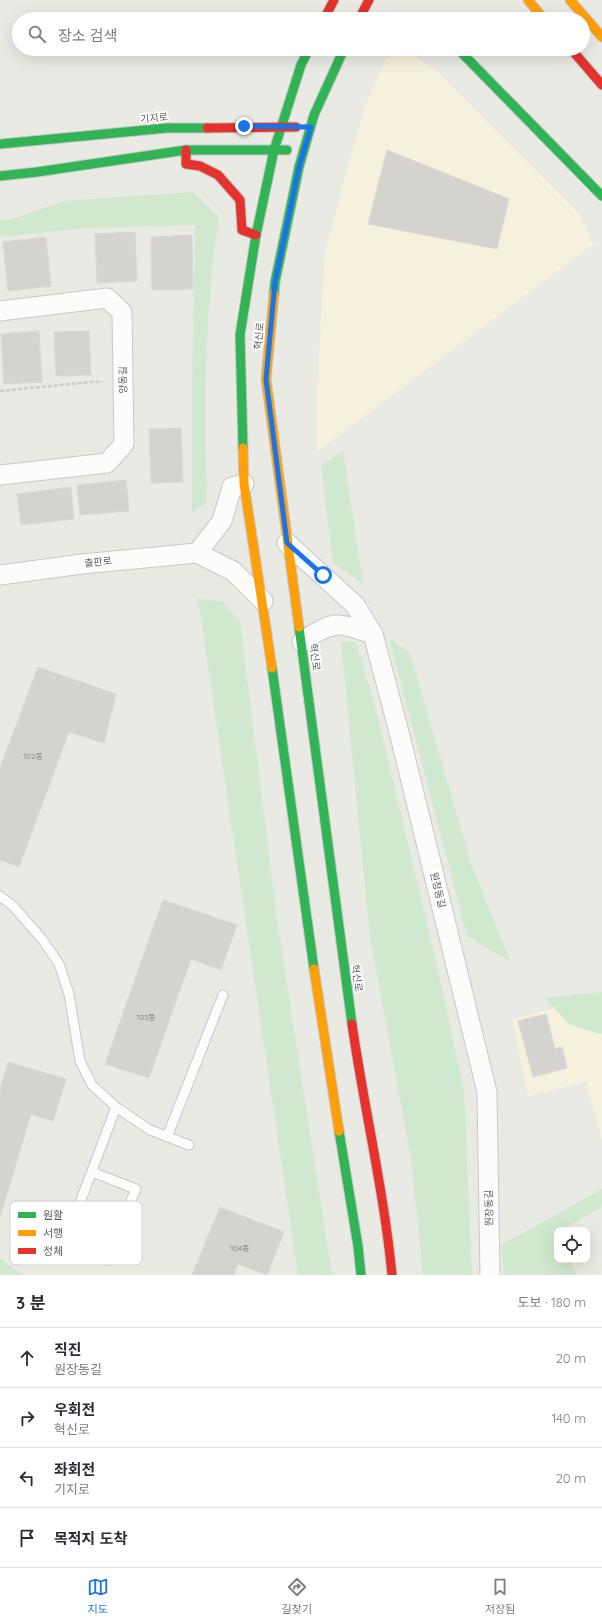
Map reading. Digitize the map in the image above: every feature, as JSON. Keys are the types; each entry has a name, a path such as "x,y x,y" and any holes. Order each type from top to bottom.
{"main road":[{"path":"328,12 334,0"},
{"path":"363,12 369,0"},
{"path":"528,0 538,12"},
{"path":"570,0 580,12"},
{"path":"590,23 602,37"},
{"name":"혁신로","path":"306,56 274,150 256,235 240,335 244,484 263,601 329,1073 358,1246 361,1275"},
{"name":"혁신로","path":"341,56 314,115 299,167 275,282 266,379 358,1066 388,1235 392,1275"},
{"path":"465,56 602,196"},
{"path":"577,56 602,85"},
{"path":"279,102 294,89"},
{"path":"231,126 257,118"},
{"name":"기지로","path":"0,144 167,128 231,126 311,127"},
{"path":"186,150 186,164 200,166 218,174 240,200 242,230 256,235"},
{"path":"0,176 186,150 304,151"}],"street":[{"name":"양동길","path":"0,311 107,298 122,312 124,444 107,463 0,475"},
{"path":"244,484 232,487 222,521 197,553 233,572 263,601"},
{"name":"원장동길","path":"287,543 355,605 373,634 400,736 487,1092 490,1275"},
{"name":"출판로","path":"0,575 82,564 197,553"},
{"path":"302,642 321,630 336,625 347,626 373,634"}],"lane":[{"path":"0,896 13,906 42,939 59,964 69,994 80,1061 92,1085 116,1107 150,1130 189,1145"},
{"path":"167,1137 223,995"},
{"path":"81,1201 116,1107"},
{"path":"92,1172 136,1189 131,1201"}],"path":[{"path":"0,391 90,382 105,382"}],"shaded area":[{"path":"392,56 414,56 438,72 579,214 594,244 317,452 317,389 325,251 364,108 386,58"},
{"path":"554,1008 569,1024 599,1034 602,1033 602,1141 586,1082 528,1096 512,1019"}],"green space":[{"path":"194,192 219,217 214,252 208,324 206,396 207,503 192,513 192,383 195,225 86,228 0,237 0,220 13,219 63,201"},
{"path":"343,451 363,584 333,563 321,465"},
{"path":"198,599 222,601 240,622 277,920 332,1275 298,1275"},
{"path":"389,638 410,653 472,867 511,962 467,936"},
{"path":"341,641 356,642 376,710 436,961 464,1090 472,1275 423,1275 411,1158 370,938"},
{"path":"602,992 602,1033 599,1034 569,1024 545,998"},
{"path":"602,1189 602,1207 566,1227 554,1227 554,1263 571,1263 577,1275 504,1275 501,1245"},
{"path":"0,1258 23,1275 0,1275"}],"building":[{"path":"387,150 509,199 497,249 368,224"},
{"path":"135,232 137,281 97,283 95,234"},
{"path":"192,235 193,289 152,290 151,237"},
{"path":"46,237 51,286 8,291 3,242"},
{"path":"39,331 42,382 4,384 1,334"},
{"path":"89,331 91,375 56,376 54,332"},
{"path":"181,428 183,482 151,483 149,429"},
{"path":"126,480 129,511 80,515 77,485"},
{"path":"71,487 74,519 21,525 17,494"},
{"path":"38,667 116,694 104,743 69,732 19,867 0,860 0,768"},
{"path":"163,900 237,925 221,970 191,959 149,1078 105,1064"},
{"path":"546,1014 555,1049 562,1047 567,1068 533,1077 518,1021"},
{"path":"8,1062 66,1079 53,1121 31,1114 0,1217 0,1089"},
{"path":"220,1207 284,1232 267,1275 238,1264 234,1275 192,1275"}],"traffic: fast":[{"path":"243,448 240,335 256,235 274,150 301,65 306,56"},
{"path":"274,294 275,282 299,167 314,115 341,56"},
{"path":"465,56 602,196"},
{"path":"0,144 167,128 207,128"},
{"path":"0,176 186,150 287,150"},
{"path":"299,627 352,1024"},
{"path":"272,668 314,969"},
{"path":"339,1131 358,1246 361,1275"}],"traffic: slow":[{"path":"528,0 538,12"},
{"path":"570,0 580,12"},
{"path":"590,23 602,37"},
{"path":"274,294 266,379 299,627"},
{"path":"243,448 244,484 272,668"},
{"path":"314,969 339,1131"}],"traffic: jam":[{"path":"328,12 334,0"},
{"path":"363,12 369,0"},
{"path":"577,56 602,85"},
{"path":"207,128 296,127"},
{"path":"186,150 186,164 200,166 218,175 240,200 242,230 256,235"},
{"path":"352,1024 384,1212 392,1275"}],"route":[{"path":"244,126 311,127 299,167 275,282 266,379 287,543 323,575"}]}
